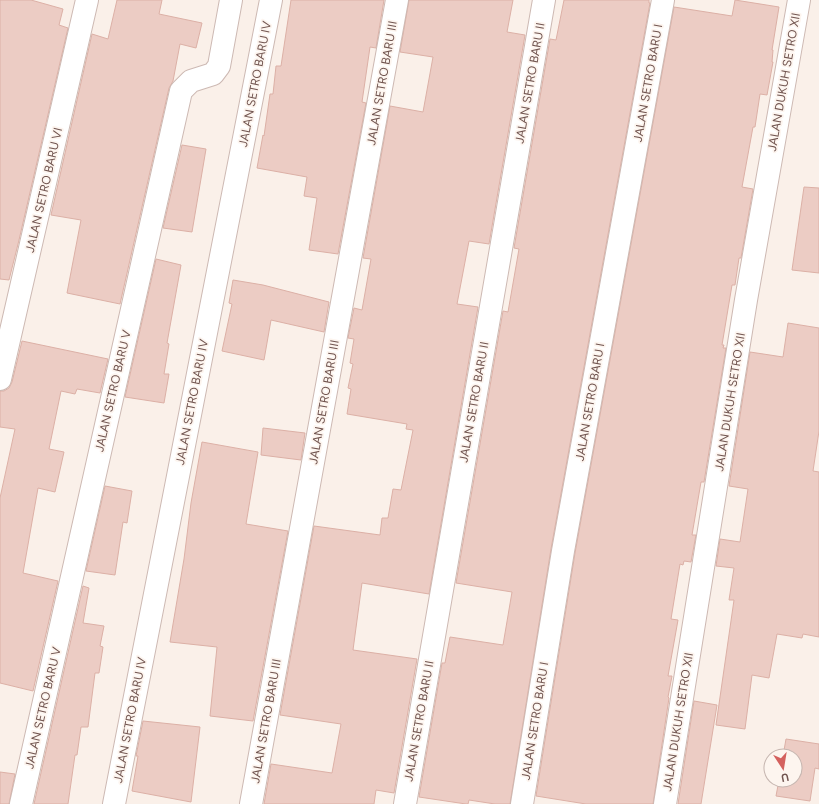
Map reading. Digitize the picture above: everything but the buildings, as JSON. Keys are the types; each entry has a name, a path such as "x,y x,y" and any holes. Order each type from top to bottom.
{"street":[{"name":"JALAN SETRO BARU VI","path":"0,379 87,0"},
{"name":"JALAN SETRO BARU V","path":"21,804 181,91 191,81 213,74 219,66 231,0"},
{"name":"JALAN SETRO BARU IV","path":"114,804 271,0"},
{"name":"JALAN SETRO BARU III","path":"251,804 397,0"},
{"name":"JALAN SETRO BARU II","path":"405,804 544,0"},
{"name":"JALAN SETRO BARU I","path":"522,804 563,551 663,0"},
{"name":"JALAN DUKUH SETRO XII","path":"665,804 746,300 799,0"}]}
